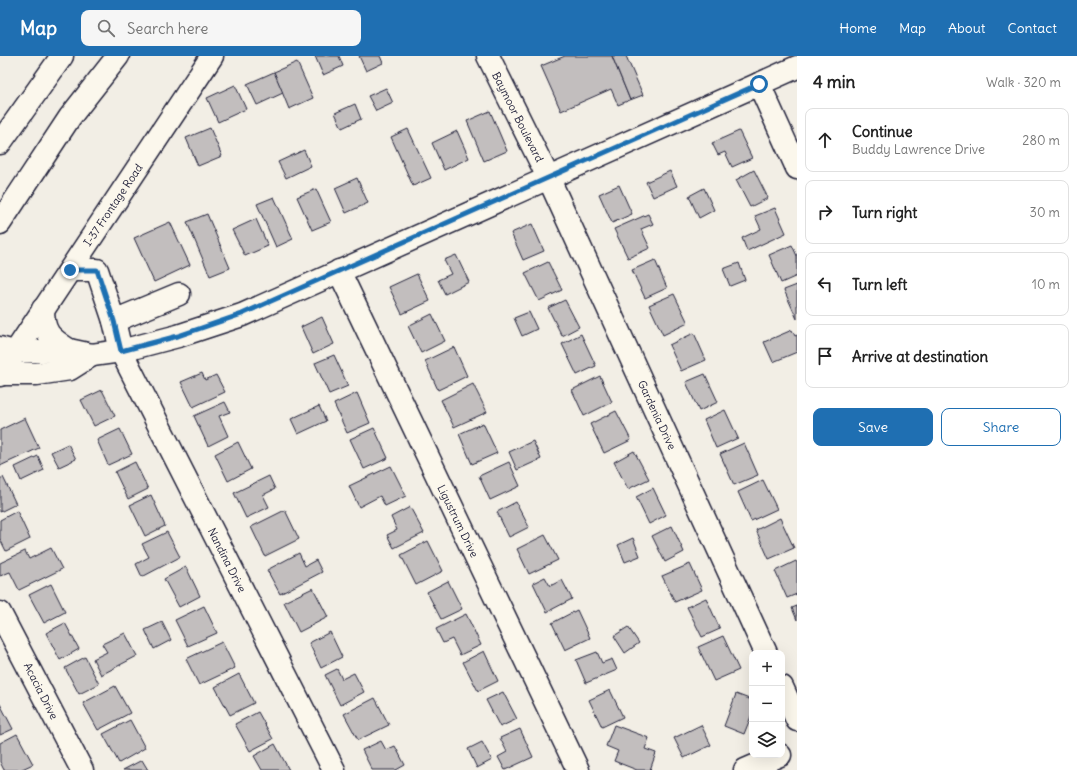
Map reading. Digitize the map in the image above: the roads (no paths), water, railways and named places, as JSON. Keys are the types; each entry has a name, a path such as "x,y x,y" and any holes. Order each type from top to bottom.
{"main road":[{"path":"0,144 62,56"},
{"path":"0,223 70,117 118,56"},
{"name":"I-37 Frontage Road","path":"0,374 7,350 43,309 212,56"},
{"name":"Baymoor Boulevard","path":"488,56 548,178"},
{"path":"7,350 69,350 92,355 121,351 178,336 242,314 797,67"},
{"path":"759,84 797,168"},
{"name":"Gardenia Drive","path":"548,178 765,650"},
{"name":"Nandina Drive","path":"70,270 97,270 114,321 121,351 334,770"},
{"name":"Ligustrum Drive","path":"339,272 578,770"},
{"path":"114,321 179,294"},
{"path":"43,309 43,323 49,334 55,341 69,350"},
{"path":"0,374 37,374 70,369 92,355"},
{"name":"Acacia Drive","path":"0,612 82,770"},
{"path":"785,694 797,720"},
{"path":"785,753 797,748"},
{"path":"745,770 774,758"}]}
